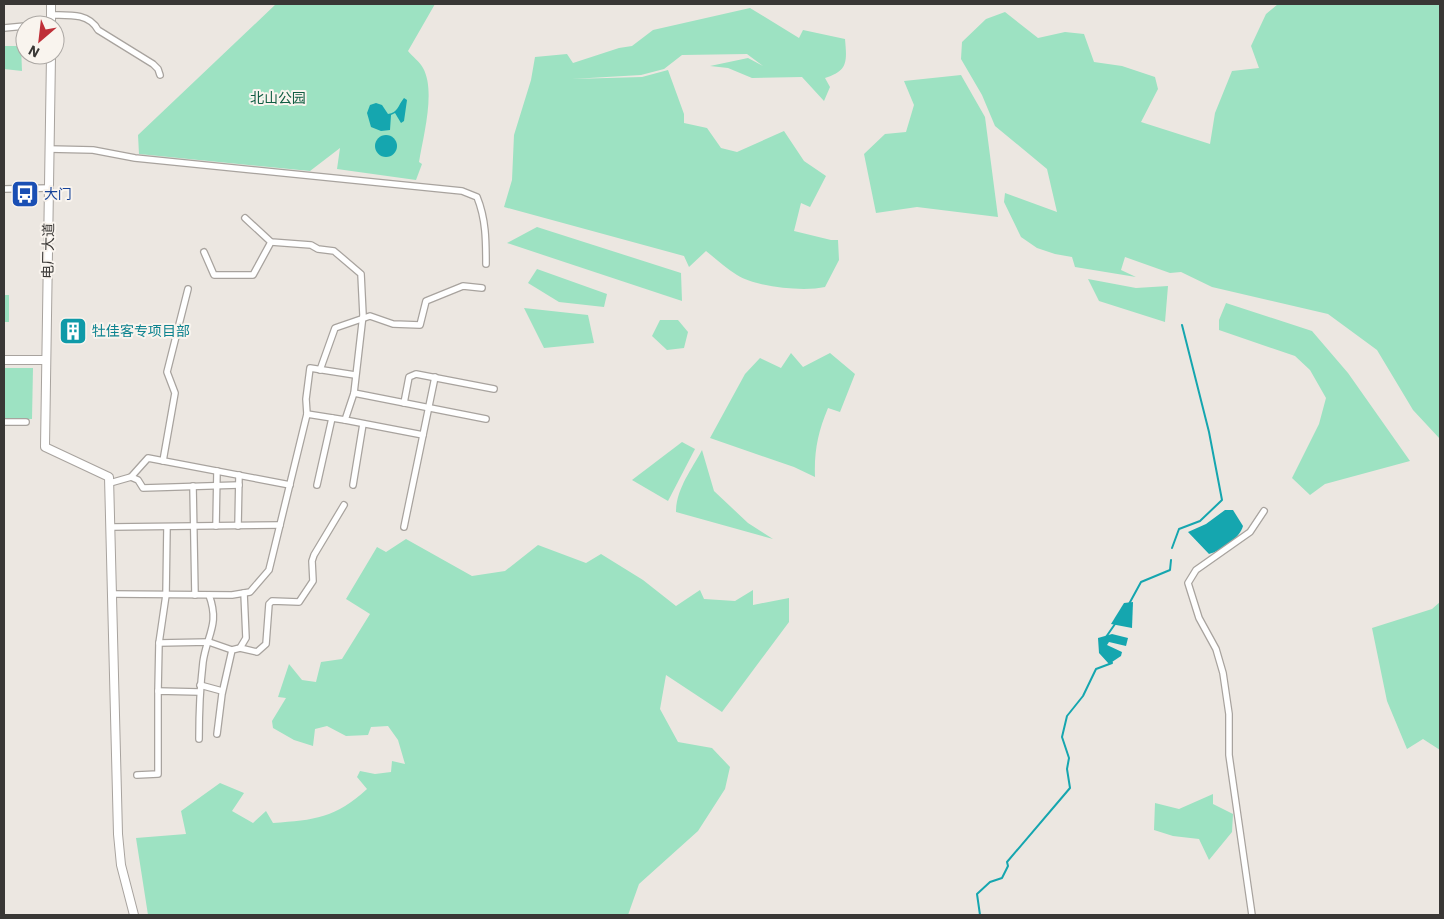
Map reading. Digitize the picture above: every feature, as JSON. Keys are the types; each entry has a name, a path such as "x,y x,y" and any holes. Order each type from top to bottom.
{"street":[{"path":"51,4 51,15 75,14 94,23 98,30 153,64 158,68 160,75"},
{"name":"电厂大道","path":"51,65 45,447 109,477 110,483"},
{"path":"49,149 93,150 135,158 462,191 477,197 483,213 486,237 486,264"},
{"path":"4,189 49,188"},
{"path":"245,218 271,242 311,245 318,249 334,251 360,274 363,318 354,393 344,420"},
{"path":"204,252 214,275 252,275 271,242"},
{"path":"320,370 335,328 370,316 393,324 420,325 426,301 463,286 482,288"},
{"path":"163,461 175,392 167,372 188,289"},
{"path":"4,360 46,360"},
{"path":"113,594 209,595 250,592 269,570 307,414 306,398 310,368 355,375"},
{"path":"404,403 409,377 416,374 494,389"},
{"path":"404,527 435,377"},
{"path":"354,393 486,419"},
{"path":"307,414 423,435"},
{"path":"316,485 332,418"},
{"path":"4,422 26,422"},
{"path":"353,485 363,424"},
{"path":"131,478 148,458 290,485"},
{"path":"216,471 216,526"},
{"path":"238,526 239,475"},
{"path":"134,915 122,865 118,834 110,483 131,478 138,480 143,488 239,485"},
{"path":"194,486 194,595"},
{"path":"159,643 208,642 232,650 240,648 257,652 266,644 269,604 272,601 299,602 312,581 312,561 314,555 344,505"},
{"path":"1252,915 1230,756 1229,714 1222,673 1216,649 1199,618 1188,584 1196,570 1250,532 1264,511"},
{"path":"112,528 280,525"},
{"path":"138,775 158,774 159,643 166,595 167,527"},
{"path":"240,648 246,638 244,593"},
{"path":"199,739 200,688 215,611 209,595"},
{"path":"217,734 222,691 232,650"},
{"path":"158,691 200,688 222,691"}],"green space":[{"name":"北山公园","path":"276,4 435,4 408,51 423,68 427,78 429,101 419,162 422,164 416,180 337,169 340,148 310,171 139,154 138,135"},
{"path":"1278,4 1440,4 1440,439 1413,410 1377,350 1328,314 1212,287 1181,272 1170,273 1125,257 1121,270 1136,277 1075,267 1072,257 1037,248 1021,237 1004,202 1005,193 1057,212 1047,169 995,126 982,95 961,59 962,42 986,19 1005,12 1038,38 1065,32 1084,34 1094,62 1122,66 1155,77 1158,89 1141,122 1210,144 1215,113 1232,71 1259,68 1251,46 1266,14"},
{"path":"750,8 799,38 803,30 845,39 846,60 842,69 825,78 830,87 824,101 802,77 752,78 728,68 710,66 748,58 763,66 747,54 682,55 664,69 641,75 572,79 642,77 668,70 684,114 684,123 707,128 721,148 737,152 784,131 804,161 826,176 810,207 801,203 794,231 838,240 839,260 825,287 792,289 756,283 737,275 706,251 689,267 684,256 504,207 512,180 514,135 531,80 535,57 567,54 573,63 619,48 632,46 653,30"},
{"path":"4,46 15,46 15,65 22,65 22,71 4,69"},
{"path":"961,75 985,117 998,217 917,207 876,213 864,154 885,134 906,132 914,105 904,81"},
{"path":"537,227 681,273 682,301 507,243"},
{"path":"537,269 607,294 604,307 559,302 528,283"},
{"path":"1088,279 1136,288 1168,286 1165,322 1099,301"},
{"path":"4,295 9,295 9,322 4,322"},
{"path":"1226,303 1312,331 1348,373 1410,461 1325,484 1310,495 1292,478 1319,424 1326,398 1310,370 1295,356 1219,330 1219,320"},
{"path":"524,308 588,315 594,343 544,348"},
{"path":"660,320 678,320 688,332 684,348 667,350 652,336"},
{"path":"791,353 803,367 830,353 855,374 840,412 828,408 819,434 815,459 815,477 794,467 710,438 745,374 760,358 781,368"},
{"path":"4,368 33,368 32,419 4,419"},
{"path":"682,442 695,449 668,501 632,480"},
{"path":"702,450 714,491 748,523 773,539 676,512 682,487"},
{"path":"406,539 472,576 505,571 538,545 586,563 601,554 643,580 676,606 700,590 704,599 735,601 753,590 753,605 789,598 789,622 722,712 666,675 660,709 678,742 712,748 730,767 725,789 698,831 639,884 628,915 148,915 136,838 186,834 181,811 220,783 244,793 232,811 253,823 266,811 273,823 288,822 324,816 355,799 367,789 357,777 360,771 375,774 391,772 392,761 405,764 398,740 388,726 371,727 368,735 346,736 327,726 315,729 313,746 294,740 273,728 272,721 286,698 278,697 289,664 302,680 316,682 321,662 342,659 370,614 346,599 377,547 386,552"},
{"path":"1440,602 1440,750 1423,739 1407,749 1387,701 1372,628 1432,609"},
{"path":"1213,794 1213,804 1233,814 1232,832 1209,860 1199,839 1173,836 1154,830 1155,803 1179,809"}],"water":[{"path":"404,98 407,100 404,121 401,123 395,113 391,115 390,130 381,131 371,127 367,113 370,105 376,103 382,105 388,114 396,110"},
{"path":"386,135 394,138 397,146 394,154 386,157 378,154 375,146 378,138"},
{"path":"1225,510 1233,510 1243,526 1238,535 1229,543 1209,554 1188,532 1206,524"},
{"path":"1133,602 1132,628 1111,624 1124,603"},
{"path":"1112,634 1128,638 1126,646 1109,642 1107,645 1122,652 1121,656 1109,664 1099,653 1098,638"}],"waterway":[{"path":"1172,548 1179,529 1200,521 1222,500 1209,432 1182,325"},
{"path":"1129,604 1141,582 1170,570 1171,560"},
{"path":"1106,637 1115,624"},
{"path":"980,915 977,894 990,882 1002,878 1008,866 1007,862 1070,788 1067,769 1069,758 1062,737 1067,716 1083,696 1096,669 1112,663 1111,661"}],"place":[{"name":"大门","path":"25,194"},
{"name":"牡佳客专项目部","path":"73,331"}]}
